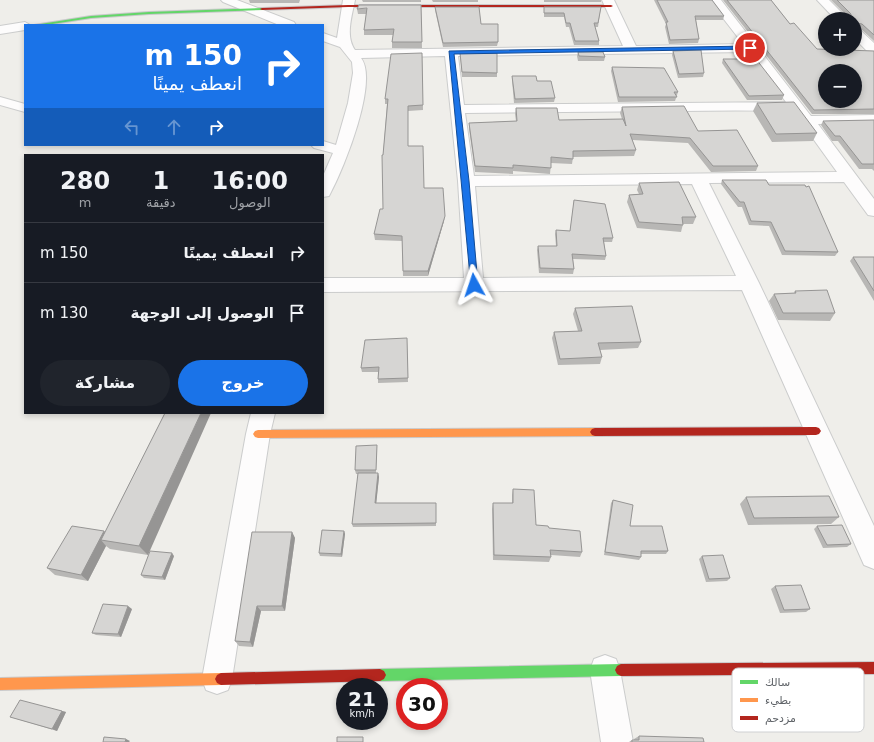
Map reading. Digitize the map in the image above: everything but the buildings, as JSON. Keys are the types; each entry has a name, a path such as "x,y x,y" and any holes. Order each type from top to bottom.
{"street":[{"path":"227,0 287,24"},
{"path":"715,0 750,48 796,105 871,204"},
{"path":"822,0 835,12"},
{"path":"324,190 333,174 342,151 360,73 358,62 348,49 343,36 349,3"},
{"path":"44,24 119,15 250,10 349,3 610,3 631,49"},
{"path":"0,30 24,26"},
{"path":"324,37 348,49 451,52 750,48"},
{"path":"862,39 874,50"},
{"path":"451,52 466,181 474,285"},
{"path":"0,101 24,108"},
{"path":"458,109 796,105"},
{"path":"807,120 874,119"},
{"path":"323,146 342,151"},
{"path":"466,181 699,180 850,177"},
{"path":"699,180 874,556"},
{"path":"324,284 474,285 748,283"},
{"path":"217,679 261,424 816,431"},
{"path":"605,670 617,742"},
{"path":"0,684 605,670 732,671"}],"traffic: fast":[{"path":"43,24 91,17 149,13 262,9"},
{"path":"380,675 621,670"}],"traffic: slow":[{"path":"258,434 595,432"},
{"path":"0,684 221,679"}],"traffic: jam":[{"path":"262,9 348,6 611,6"},
{"path":"595,432 816,431"},
{"path":"864,668 874,668"},
{"path":"621,670 732,669"},
{"path":"221,679 380,675"}],"route":[{"path":"474,285 466,181 451,52 750,48"}]}
